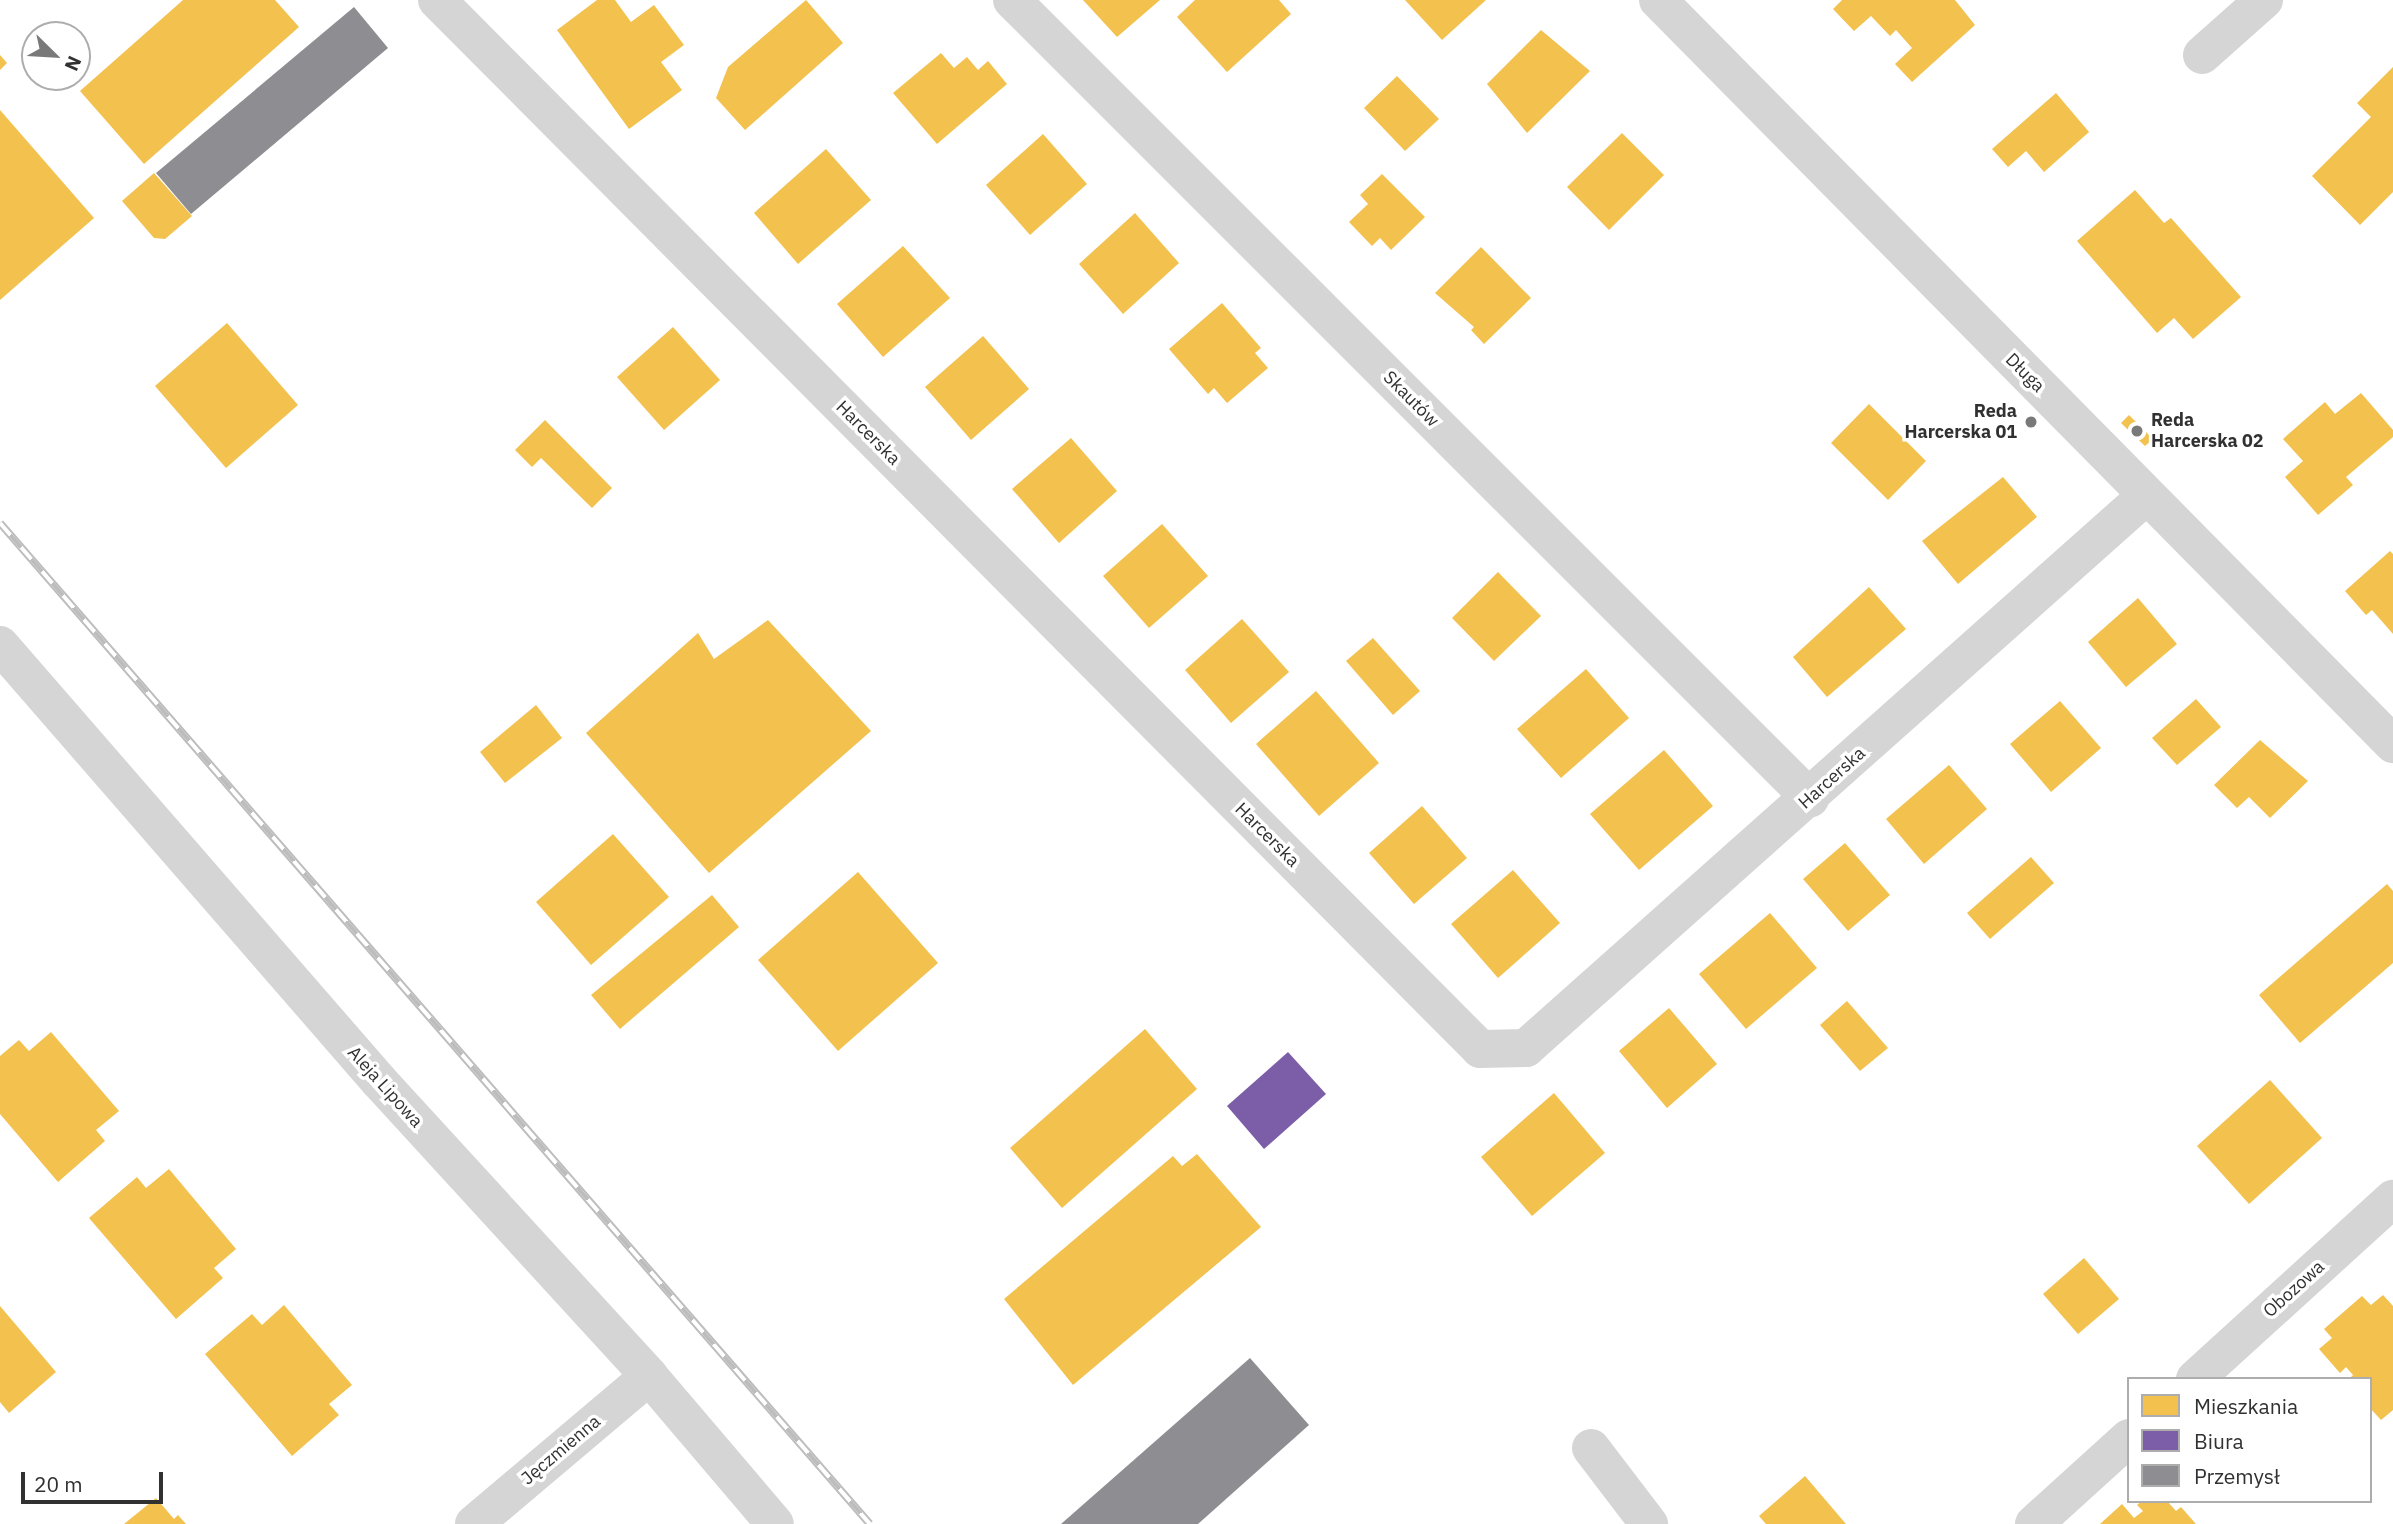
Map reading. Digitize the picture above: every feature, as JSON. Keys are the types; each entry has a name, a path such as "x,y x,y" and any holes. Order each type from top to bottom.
{"street":[{"name":"Harcerska","path":"437,0 1480,1049 1526,1048 2146,496"},
{"name":"Skautów","path":"1012,0 1810,797"},
{"name":"Długa","path":"1658,0 2393,744"},
{"path":"2202,55 2264,0"},
{"name":"Aleja Lipowa","path":"0,645 379,1081 649,1376 775,1524"},
{"name":"Obozowa","path":"2197,1377 2393,1199"},
{"name":"Jęczmienna","path":"474,1524 649,1376"},
{"path":"2034,1524 2127,1440"},
{"path":"1591,1448 1649,1524"}],"building: Mieszkania":[{"path":"183,0 275,0 299,27 144,164 80,91 91,91 91,81"},
{"path":"597,0 615,0 631,22 654,5 684,45 661,62 682,90 629,129 557,30"},
{"path":"806,0 843,43 745,130 716,98 728,67"},
{"path":"1083,0 1160,0 1117,37"},
{"path":"1195,0 1279,0 1291,14 1227,72 1177,17"},
{"path":"1405,0 1486,0 1442,40"},
{"path":"1842,0 1955,0 1975,25 1912,82 1895,64 1912,48 1896,30 1890,36 1871,16 1854,31 1833,9"},
{"path":"1541,30 1590,71 1527,133 1487,84"},
{"path":"941,53 954,68 967,57 978,70 988,61 1007,84 937,144 893,93"},
{"path":"0,55 7,63 0,70"},
{"path":"2393,67 2393,192 2360,225 2312,176 2371,117 2357,103"},
{"path":"1397,76 1439,119 1405,151 1364,108"},
{"path":"2056,93 2089,132 2044,172 2026,151 2008,167 1992,149"},
{"path":"0,110 94,218 0,300"},
{"path":"1622,133 1664,175 1609,230 1567,187"},
{"path":"1043,134 1087,184 1030,235 986,185"},
{"path":"826,149 871,200 798,264 754,213"},
{"path":"154,173 192,216 165,239 154,238 122,201"},
{"path":"1382,174 1425,217 1391,250 1380,238 1372,246 1349,222 1368,204 1360,195"},
{"path":"2135,190 2164,223 2171,218 2241,297 2193,339 2174,318 2157,333 2077,241"},
{"path":"1135,213 1179,263 1123,314 1079,264"},
{"path":"903,246 950,298 883,357 837,304"},
{"path":"1481,247 1531,298 1484,344 1471,330 1474,327 1435,293"},
{"path":"1222,303 1261,348 1255,353 1268,368 1227,403 1214,388 1208,394 1169,349"},
{"path":"227,323 298,405 226,468 155,386"},
{"path":"673,327 720,380 664,430 617,377"},
{"path":"983,336 1029,389 971,440 925,387"},
{"path":"2361,393 2393,430 2393,437 2346,477 2353,485 2318,515 2285,477 2303,461 2283,439 2325,402 2335,414"},
{"path":"1869,404 1926,461 1888,500 1831,443"},
{"name":"Reda Harcerska 02","path":"2129,415 2153,439 2145,446 2121,423"},
{"path":"545,420 612,488 592,508 541,458 532,467 515,450"},
{"path":"1071,438 1117,491 1059,543 1012,489"},
{"path":"2003,477 2037,517 1958,584 1922,541"},
{"path":"1162,524 1208,576 1149,628 1103,576"},
{"path":"2390,551 2393,554 2393,634 2372,610 2366,615 2345,591"},
{"path":"1498,572 1541,616 1494,661 1452,618"},
{"path":"1869,587 1906,629 1827,697 1793,657"},
{"path":"2138,598 2177,644 2126,687 2088,642"},
{"path":"1242,619 1289,672 1231,723 1185,670"},
{"path":"768,620 871,731 709,873 586,733 698,633 714,659"},
{"path":"1373,638 1420,691 1393,715 1346,661"},
{"path":"1586,669 1629,718 1561,778 1517,729"},
{"path":"1316,691 1379,763 1319,816 1256,744"},
{"path":"2196,699 2221,727 2177,765 2152,738"},
{"path":"2060,701 2101,748 2051,792 2010,744"},
{"path":"536,705 562,738 505,783 480,752"},
{"path":"2260,740 2308,781 2270,818 2249,797 2237,808 2214,785"},
{"path":"1664,750 1713,806 1639,870 1590,814"},
{"path":"1949,765 1987,809 1924,864 1886,819"},
{"path":"1422,806 1467,858 1414,904 1369,853"},
{"path":"613,834 669,897 591,965 536,902"},
{"path":"1845,843 1890,895 1848,931 1803,879"},
{"path":"2031,857 2054,883 1990,939 1967,913"},
{"path":"1513,870 1560,923 1498,978 1451,924"},
{"path":"858,872 938,963 838,1051 758,960"},
{"path":"2387,884 2393,891 2393,963 2300,1043 2259,995"},
{"path":"712,895 739,927 620,1029 591,995"},
{"path":"1770,913 1817,968 1746,1029 1699,974"},
{"path":"1847,1001 1888,1048 1860,1071 1820,1025"},
{"path":"1669,1008 1717,1064 1667,1108 1619,1051"},
{"path":"1145,1029 1197,1089 1062,1208 1010,1148"},
{"path":"51,1032 119,1111 96,1130 105,1141 58,1182 0,1114 0,1056 19,1040 29,1051"},
{"path":"2270,1080 2322,1138 2249,1204 2197,1146"},
{"path":"1554,1093 1605,1153 1532,1216 1481,1157"},
{"path":"1197,1154 1261,1227 1073,1385 1004,1299 1173,1156 1182,1166"},
{"path":"169,1169 236,1249 214,1268 223,1278 176,1319 89,1218 137,1177 146,1188"},
{"path":"2084,1258 2119,1299 2078,1334 2043,1294"},
{"path":"2383,1295 2393,1306 2393,1410 2381,1420 2372,1410 2372,1377 2351,1377 2353,1375 2346,1367 2340,1373 2319,1349 2332,1338 2324,1329 2362,1296 2371,1305"},
{"path":"284,1305 352,1385 329,1404 339,1415 292,1456 205,1354 252,1314 262,1325"},
{"path":"0,1306 56,1372 9,1413 0,1402"},
{"path":"1805,1476 1846,1524 1766,1524 1759,1516"},
{"path":"156,1498 174,1519 178,1515 186,1524 124,1524"},
{"path":"2169,1503 2176,1511 2181,1507 2196,1524 2100,1524 2122,1504 2134,1518 2143,1511 2137,1505"}],"building: Biura":[{"path":"1288,1052 1326,1094 1264,1149 1227,1106"}],"building: Przemysł":[{"path":"354,7 388,48 191,214 156,173"},
{"path":"1250,1358 1309,1425 1198,1524 1061,1524"}],"railway":[{"path":"0,523 870,1524"}],"place":[{"name":"Reda Harcerska 01","path":"2031,422"},
{"name":"Reda Harcerska 02","path":"2137,431"}]}
